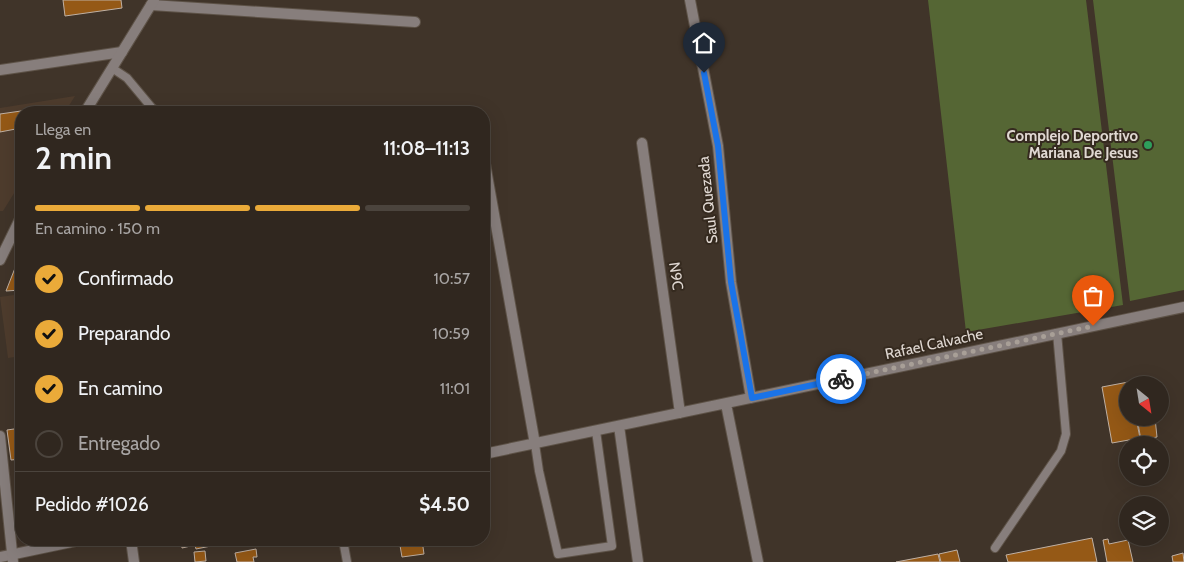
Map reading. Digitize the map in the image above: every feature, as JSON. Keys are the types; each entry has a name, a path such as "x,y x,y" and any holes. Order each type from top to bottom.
{"street":[{"name":"Saul Quezada","path":"690,0 718,146 731,282 752,398"},
{"path":"89,106 152,3 415,22"},
{"path":"0,70 122,52"},
{"name":"N9C","path":"642,143 680,413"},
{"path":"490,192 535,444"},
{"path":"1,257 15,229"},
{"name":"Rafael Calvache","path":"490,453 1184,306"},
{"path":"726,404 758,562"},
{"path":"619,426 638,562"},
{"path":"0,436 13,558"},
{"path":"0,557 13,558 58,546"},
{"path":"132,546 134,562"}],"lane":[{"path":"112,68 127,78 150,106"},
{"path":"10,239 15,239"},
{"path":"995,548 1061,451 1066,434 1057,333"},
{"path":"535,444 539,472 558,554 612,546 596,431"},
{"path":"344,546 347,562"}],"shaded area":[{"path":"75,96 69,106 15,106 15,192 3,211 0,211 0,108"},
{"path":"15,295 15,357 8,358 0,297"}],"green space":[{"path":"928,0 1086,0 1123,305 966,332"},
{"name":"Complejo Deportivo Mariana De Jesus","path":"1093,0 1184,0 1184,290 1130,301"}],"building":[{"path":"63,0 121,0 122,8 65,16"},
{"path":"15,112 15,129 0,132 0,114"},
{"path":"15,268 15,290 6,291"},
{"path":"1119,384 1119,426 1138,426 1140,436 1119,436 1119,442 1112,443 1102,387"},
{"path":"1138,426 1156,426 1157,436 1140,436"},
{"path":"15,429 15,460 11,460 7,430"},
{"path":"1092,538 1097,562 1008,562 1006,555"},
{"path":"1108,539 1109,544 1119,542 1119,546 1129,546 1133,562 1107,562 1103,540"},
{"path":"195,546 211,546 196,549"},
{"path":"400,546 423,546 424,554 402,557"},
{"path":"256,549 257,557 253,557 254,562 237,562 235,553"},
{"path":"957,550 960,562 941,562 939,554"},
{"path":"205,551 206,561 195,562 194,552"},
{"path":"1183,553 1184,562 1173,562 1172,556"},
{"path":"938,554 940,562 896,562"}],"way so far":[{"path":"841,379 1093,326"}],"place":[{"name":"Complejo Deportivo Mariana De Jesus","path":"1148,145"}],"route":[{"path":"704,73 718,146 731,282 752,398 841,379"}]}
